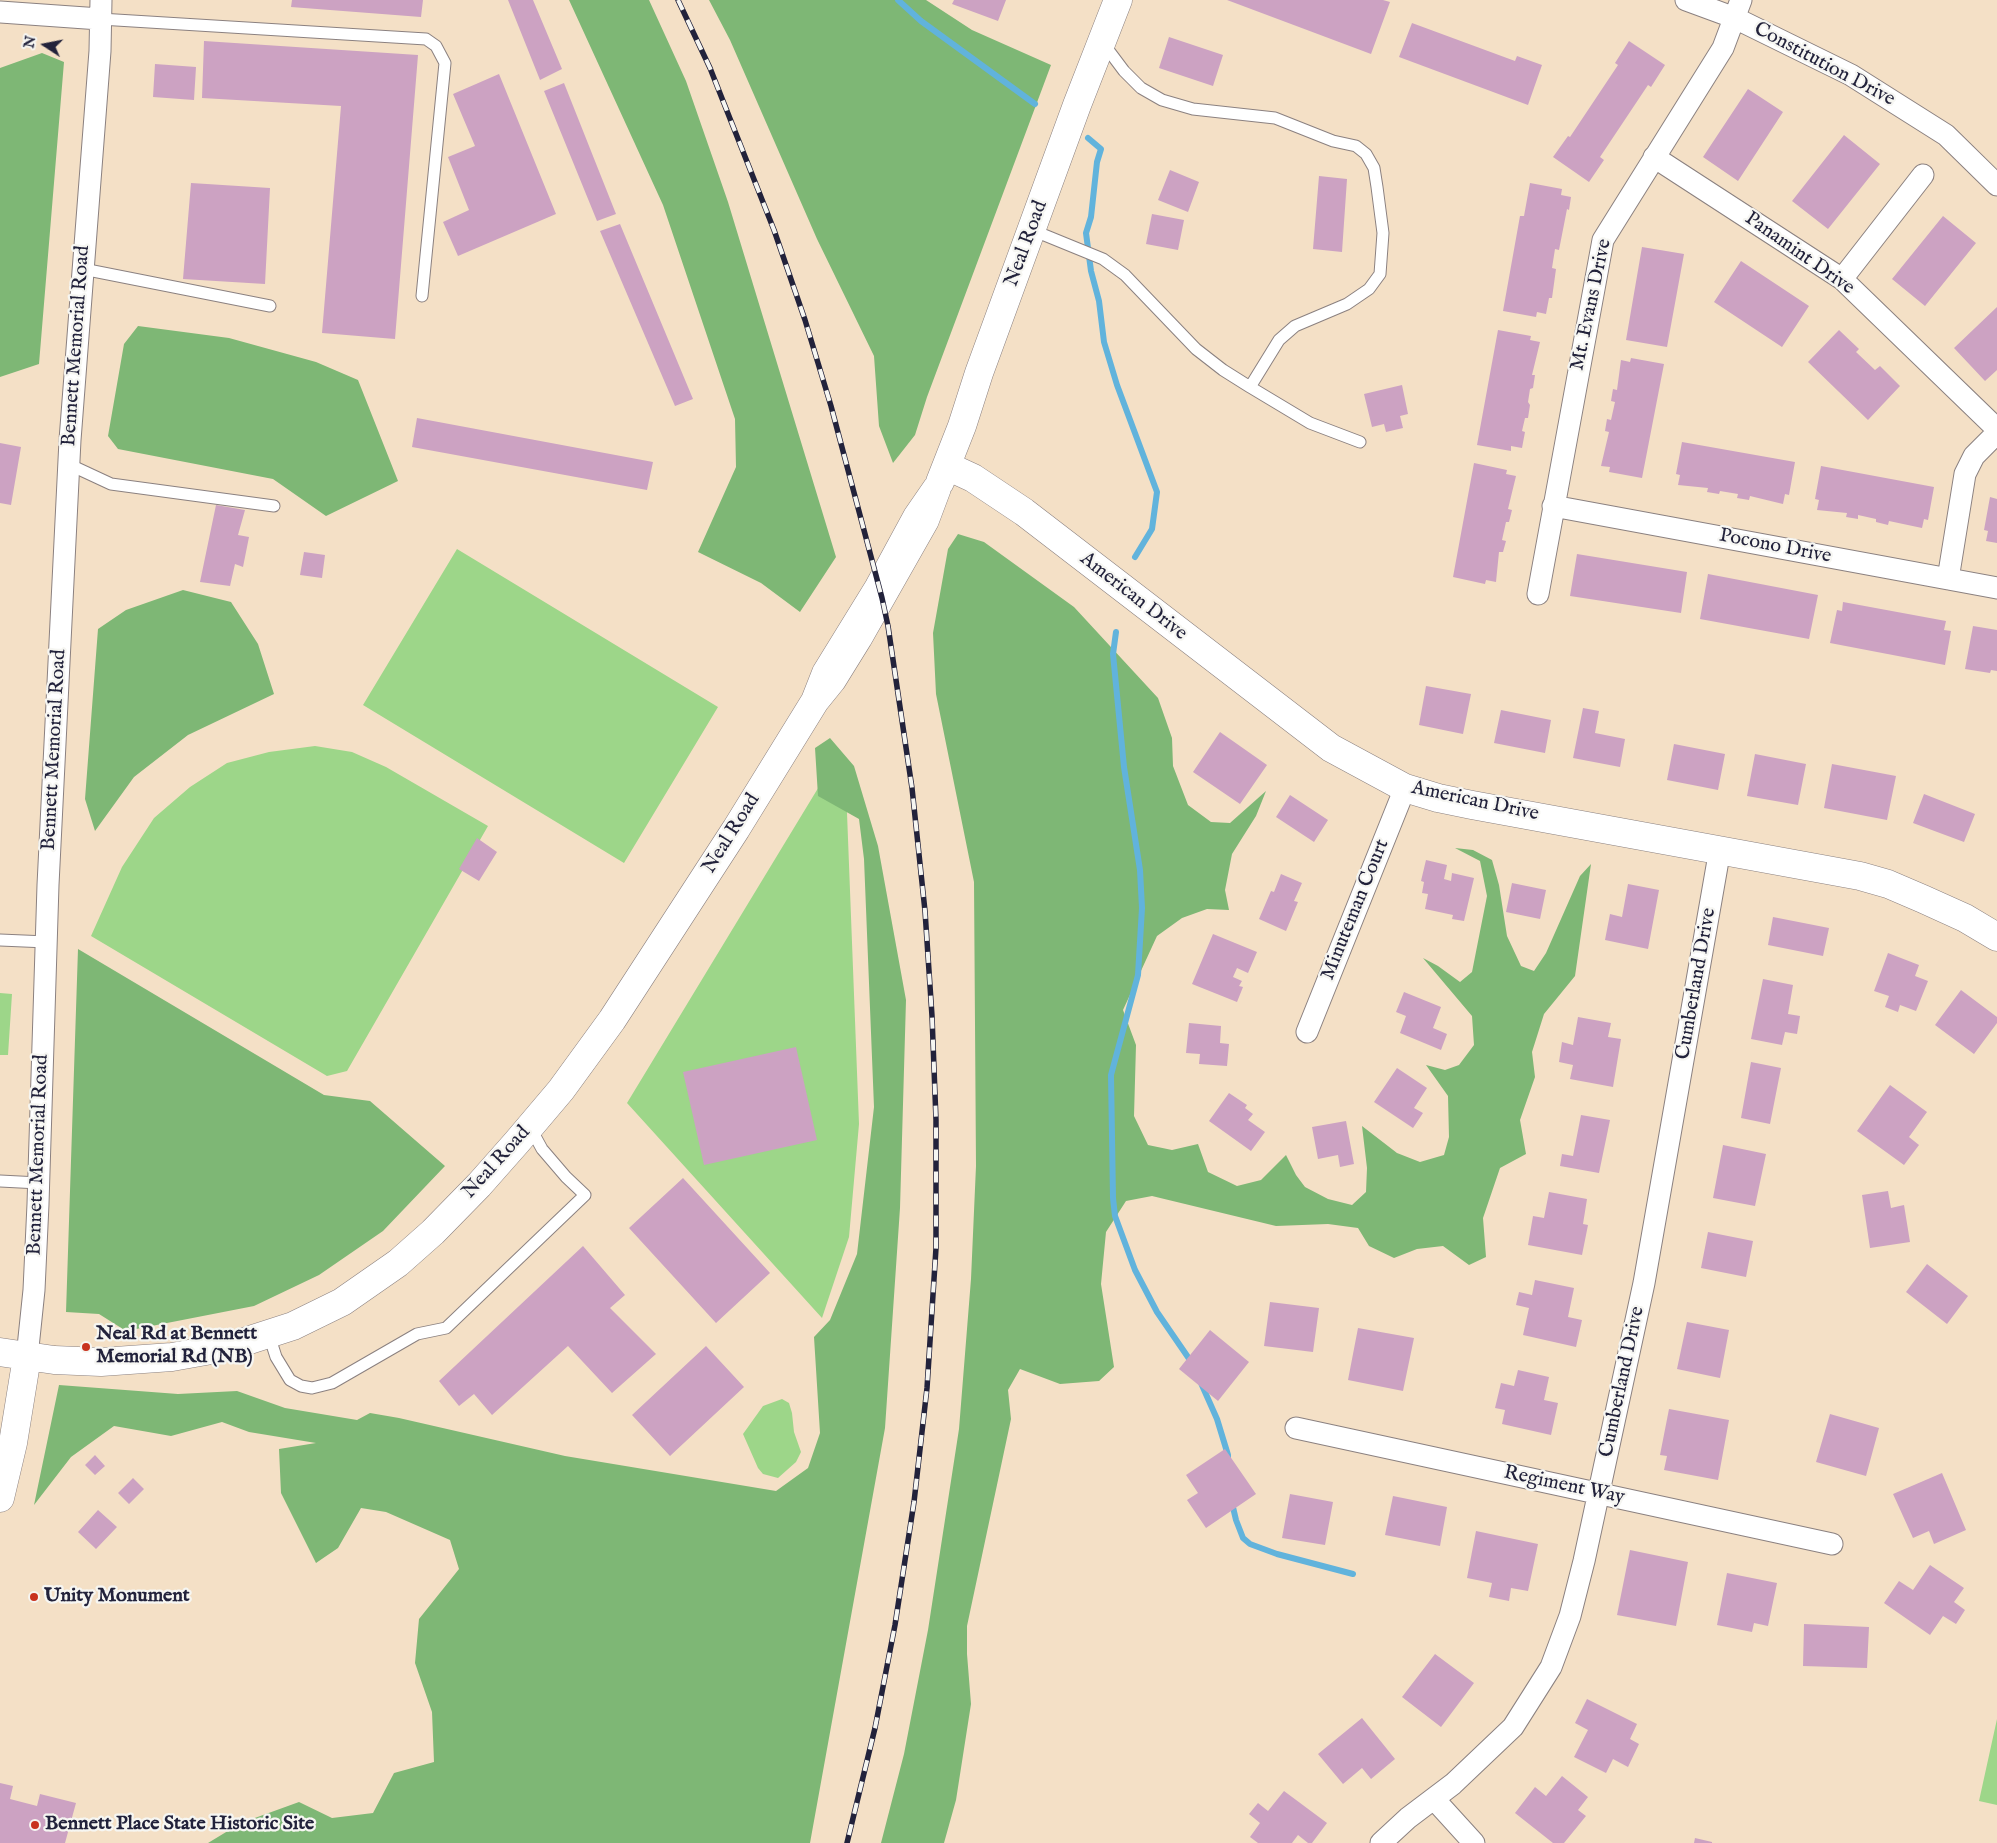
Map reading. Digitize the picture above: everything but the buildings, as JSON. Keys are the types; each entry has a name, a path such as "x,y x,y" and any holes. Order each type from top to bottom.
{"street":[{"name":"Neal Road","path":"0,1352 27,1357 102,1362 172,1357 228,1347 293,1326 342,1302 398,1263 433,1232 479,1185 561,1090 612,1020 736,829 815,701 832,680 902,564 925,520 974,392 979,373 1074,113 1118,0"},
{"name":"Constitution Drive","path":"1686,0 1738,9 1851,75 1946,135 1997,185"},
{"name":"Mt. Evans Drive","path":"1538,594 1603,240 1723,48 1738,9"},
{"path":"0,12 100,10"},
{"name":"Bennett Memorial Road","path":"0,1498 14,1443 27,1357 34,1290 46,942 68,464 100,51 100,10"},
{"name":"Panamint Drive","path":"1654,157 1842,279 1997,431"},
{"path":"1842,279 1923,175"},
{"path":"1948,579 1965,474 1974,456 1997,431"},
{"name":"American Drive","path":"942,477 973,478 1024,512 1331,748 1405,788 1463,803 1860,876 1888,884 1964,918 1997,937"},
{"name":"Pocono Drive","path":"1553,506 1997,588"},
{"name":"Minuteman Court","path":"1307,1032 1405,788"},
{"name":"Cumberland Drive","path":"1381,1843 1408,1818 1453,1784 1513,1727 1551,1667 1570,1616 1644,1283 1720,849"},
{"name":"Regiment Way","path":"1296,1428 1832,1544"},
{"path":"1434,1799 1474,1843"}],"lane":[{"path":"100,10 426,39 436,46 445,63 422,296"},
{"path":"1102,41 1124,71 1141,88 1162,100 1193,108 1275,118 1333,141 1356,146 1366,154 1374,168 1382,233 1380,274 1369,289 1347,304 1295,326 1279,340 1250,387"},
{"path":"1032,230 1103,259 1125,275 1196,349 1223,370 1310,423 1360,442"},
{"path":"83,269 270,306"},
{"path":"68,464 111,484 274,506"},
{"path":"0,940 46,942"},
{"path":"269,1335 276,1357 290,1380 301,1386 312,1388 332,1383 416,1334 446,1328 585,1195 566,1177 542,1149 530,1127"},
{"path":"0,1181 39,1183"}],"green space":[{"path":"569,0 649,0 686,81 728,202 836,557 800,612 761,583 698,552 736,467 735,419 663,205"},
{"path":"709,0 926,0 972,30 1051,65 927,397 915,435 893,463 879,426 874,356 817,239 730,40"},
{"path":"42,53 64,62 39,364 0,377 0,68"},
{"path":"138,326 229,338 316,362 358,380 398,481 326,516 273,479 118,449 108,436 124,344"},
{"path":"958,534 984,542 1074,607 1158,698 1172,738 1173,766 1188,805 1211,822 1230,823 1266,791 1256,816 1232,854 1225,890 1229,910 1207,909 1182,918 1157,936 1123,1010 1136,1045 1134,1116 1148,1145 1172,1150 1198,1144 1208,1172 1237,1186 1261,1180 1286,1155 1296,1175 1305,1187 1328,1199 1352,1205 1366,1192 1367,1168 1362,1126 1397,1153 1420,1162 1444,1155 1449,1137 1448,1096 1426,1065 1445,1070 1459,1065 1474,1045 1472,1016 1423,958 1460,982 1472,972 1487,896 1480,861 1455,848 1473,850 1492,860 1499,885 1507,936 1521,966 1534,971 1546,953 1580,876 1591,864 1575,976 1544,1014 1532,1052 1535,1077 1520,1120 1526,1154 1500,1168 1483,1218 1486,1257 1469,1265 1443,1246 1417,1249 1394,1258 1369,1246 1358,1228 1328,1224 1276,1226 1152,1196 1126,1201 1106,1232 1101,1284 1114,1367 1099,1381 1060,1384 1020,1369 1008,1390 1011,1419 967,1626 971,1704 956,1800 944,1843 881,1843 904,1754 928,1630 959,1429 971,1279 976,1166 974,882 936,694 933,633 948,549"},
{"path":"457,549 718,707 624,863 363,705"},
{"path":"183,590 231,602 258,644 274,694 188,735 134,777 95,831 85,799 98,629 126,610"},
{"path":"830,738 854,766 878,846 906,1000 900,1208 885,1428 810,1843 208,1843 241,1823 299,1802 332,1818 373,1813 394,1773 434,1762 432,1712 415,1663 419,1619 459,1569 450,1540 386,1512 361,1508 338,1548 316,1563 281,1493 279,1449 316,1443 249,1432 222,1422 171,1436 114,1426 71,1457 34,1505 59,1385 178,1394 237,1391 285,1408 357,1420 370,1413 565,1456 776,1491 808,1468 820,1433 814,1337 830,1320 857,1254 874,1107 864,859 859,819 818,796 815,748"},
{"path":"315,746 352,752 386,767 488,826 347,1071 327,1076 91,936 122,867 154,818 190,787 227,763 269,752"},
{"path":"823,780 846,787 859,1124 849,1237 822,1318 627,1103"},
{"path":"78,949 324,1095 370,1101 445,1166 383,1231 319,1275 254,1306 126,1331 99,1314 66,1312"},
{"path":"0,993 12,994 8,1055 0,1055"},
{"path":"782,1399 789,1403 794,1432 801,1452 796,1462 778,1478 763,1474 758,1468 743,1434 763,1406"},
{"path":"1997,1719 1997,1805 1979,1801"}],"waterway":[{"path":"898,0 921,21 1035,104"},
{"path":"1088,138 1101,149 1097,162 1091,217 1086,233 1091,271 1099,301 1104,342 1117,385 1157,492 1152,529 1135,557"},
{"path":"1116,632 1113,654 1124,767 1140,870 1142,908 1138,975 1111,1075 1113,1198 1115,1216 1135,1270 1157,1312 1192,1363"},
{"path":"1201,1383 1217,1419 1228,1455 1228,1461"},
{"path":"1232,1503 1243,1538 1250,1544 1277,1554 1353,1574"}],"railway":[{"path":"678,0 710,68 774,230 805,320 831,406 888,626 912,788 925,911 936,1120 936,1248 927,1388 914,1502 895,1625 875,1728 847,1843"}],"place":[{"name":"Neal Rd at Bennett Memorial Rd (NB)","path":"86,1347"},
{"name":"Unity Monument","path":"34,1597"},
{"name":"Bennett Place State Historic Site","path":"35,1825"}]}
